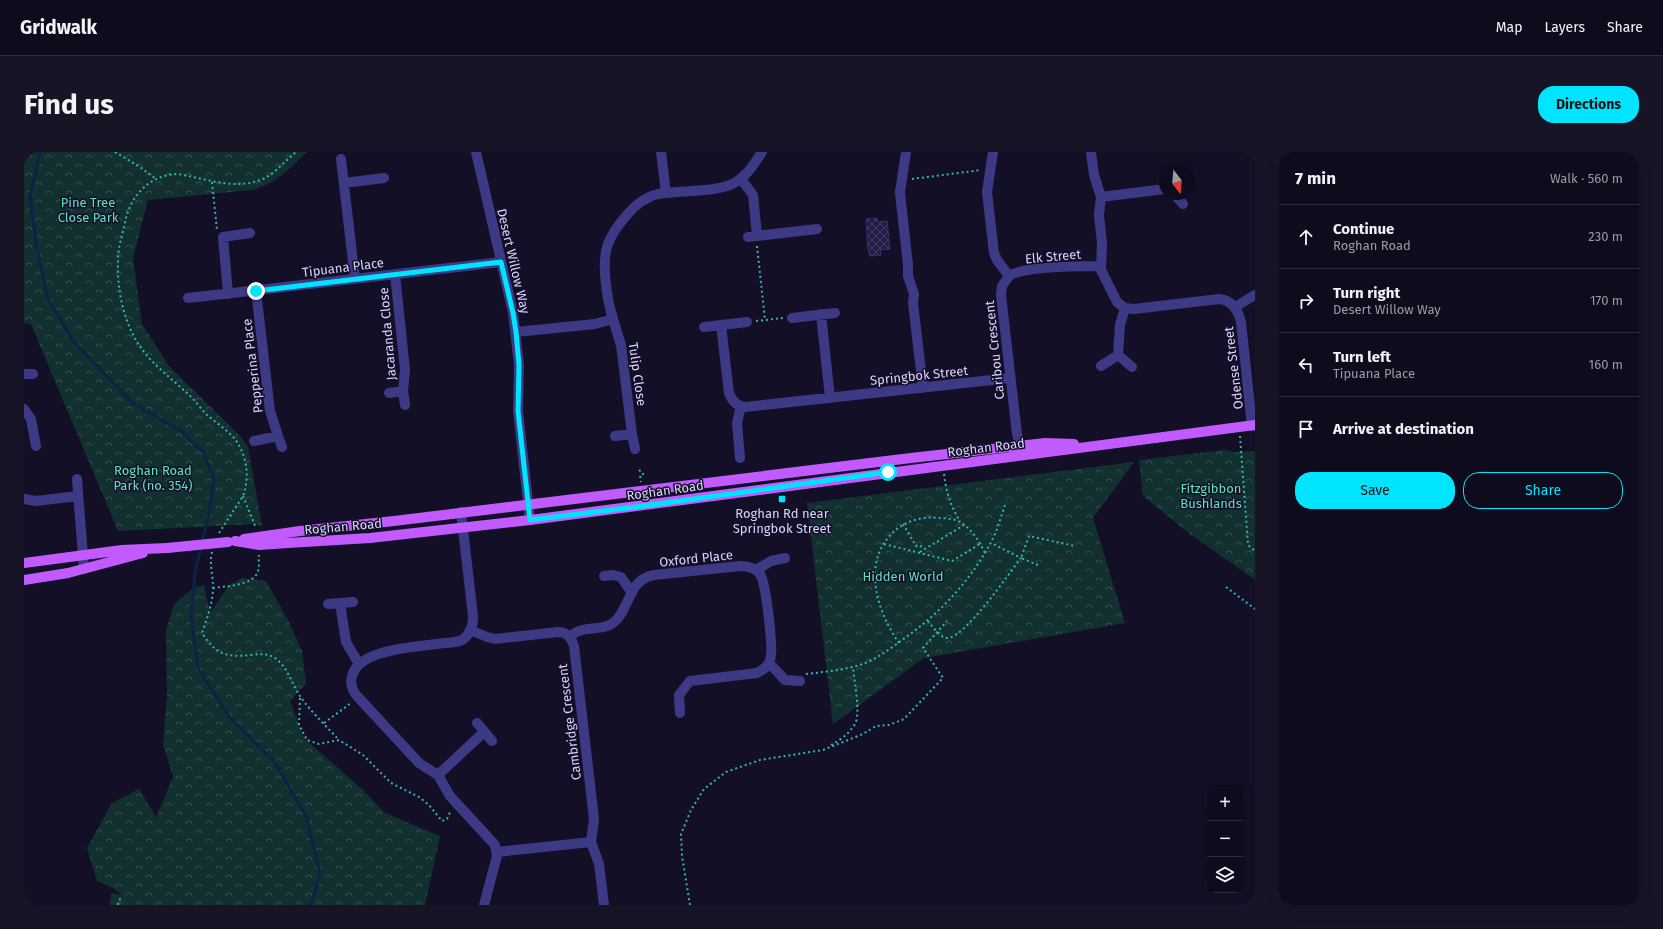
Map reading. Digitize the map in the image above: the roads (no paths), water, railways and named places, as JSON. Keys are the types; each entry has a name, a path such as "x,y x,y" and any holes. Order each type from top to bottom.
{"main road":[{"name":"Roghan Road","path":"232,541 259,545 375,537 530,520 1021,451 1045,443 1096,445 1254,425"},
{"name":"Roghan Road","path":"24,580 84,569 154,550 167,548 910,458 1021,451"},
{"name":"Roghan Road","path":"24,563 122,550 154,550"}],"street":[{"name":"Desert Willow Way","path":"476,152 516,332 519,365 518,411 530,520"},
{"path":"661,152 666,193"},
{"path":"762,152 741,179 753,195 753,236 817,228"},
{"path":"906,152 901,202 908,274 914,294 913,303 923,388"},
{"path":"993,152 987,192 994,253 996,260 1009,276"},
{"path":"1091,152 1094,175 1101,197 1099,215 1102,249 1100,266 1103,277 1114,298 1125,308 1120,325 1118,355"},
{"path":"341,159 355,279"},
{"path":"344,183 384,178"},
{"name":"Tulip Close","path":"635,449 621,345 609,303 605,261 608,244 620,224 638,203 651,196 720,187 732,184 741,179"},
{"path":"1101,197 1159,190"},
{"path":"1179,200 1183,204"},
{"path":"228,294 223,237 250,233"},
{"name":"Tipuana Place","path":"188,298 501,262"},
{"name":"Elk Street","path":"1009,276 1018,272 1065,266 1100,266"},
{"name":"Jacaranda Close","path":"395,274 405,370 403,391 405,405"},
{"name":"Caribou Crescent","path":"1009,276 1002,286 1001,295 1010,378 1021,451"},
{"name":"Pepperina Place","path":"256,291 270,412 282,447"},
{"name":"Odense Street","path":"1235,307 1255,295"},
{"name":"Odense Street","path":"1125,308 1139,309 1219,299 1227,301 1235,307 1241,322 1254,425"},
{"path":"792,318 835,313"},
{"path":"820,314 830,398"},
{"path":"516,332 595,324 613,319"},
{"path":"704,327 747,322"},
{"path":"721,325 729,393 733,401 741,406 737,423 740,458"},
{"path":"1101,366 1118,355"},
{"path":"1118,355 1132,367"},
{"name":"Springbok Street","path":"741,406 751,408 1010,378"},
{"name":"Jacaranda Close","path":"389,393 403,391"},
{"path":"24,409 31,419 36,446"},
{"path":"615,436 632,434"},
{"path":"254,441 278,436"},
{"path":"77,479 84,569"},
{"path":"24,498 36,501 78,496"},
{"path":"460,512 473,616 470,630 465,637 456,642 390,650 375,655 359,664 352,674 351,679 354,692 419,763 438,775 447,793 492,842 497,852 484,905"},
{"path":"680,713 680,695 690,681 757,673 762,671 769,663 771,651 765,589 762,578 756,570 771,561 785,558"},
{"name":"Oxford Place","path":"569,636 582,629 612,623 620,614 639,581 649,576 740,566 746,566 756,570"},
{"path":"604,576 613,575 621,577 632,593"},
{"path":"328,604 353,602"},
{"path":"340,603 346,642 359,664"},
{"path":"470,630 487,637 495,638 558,632 563,632 569,636"},
{"name":"Cambridge Crescent","path":"569,636 574,646 594,819 591,842 599,864 604,905"},
{"path":"769,663 785,680 802,678"},
{"path":"477,723 492,741"},
{"path":"438,775 484,732"},
{"path":"497,852 591,842"}],"waterway":[{"path":"40,152 30,197 37,249 48,299 74,342 133,403 181,431 203,452 214,479 210,509 195,572 191,616 198,668 230,718 274,761 306,816 320,874 311,905"}],"place":[{"name":"Roghan Rd near Springbok Street","path":"782,499"}],"park label":[{"name":"Pine Tree Close Park","path":"88,210"},
{"name":"Roghan Road Park (no. 354)","path":"153,478"},
{"name":"Fitzgibbon Bushlands","path":"1211,496"},
{"name":"Hidden World","path":"903,576"}]}
